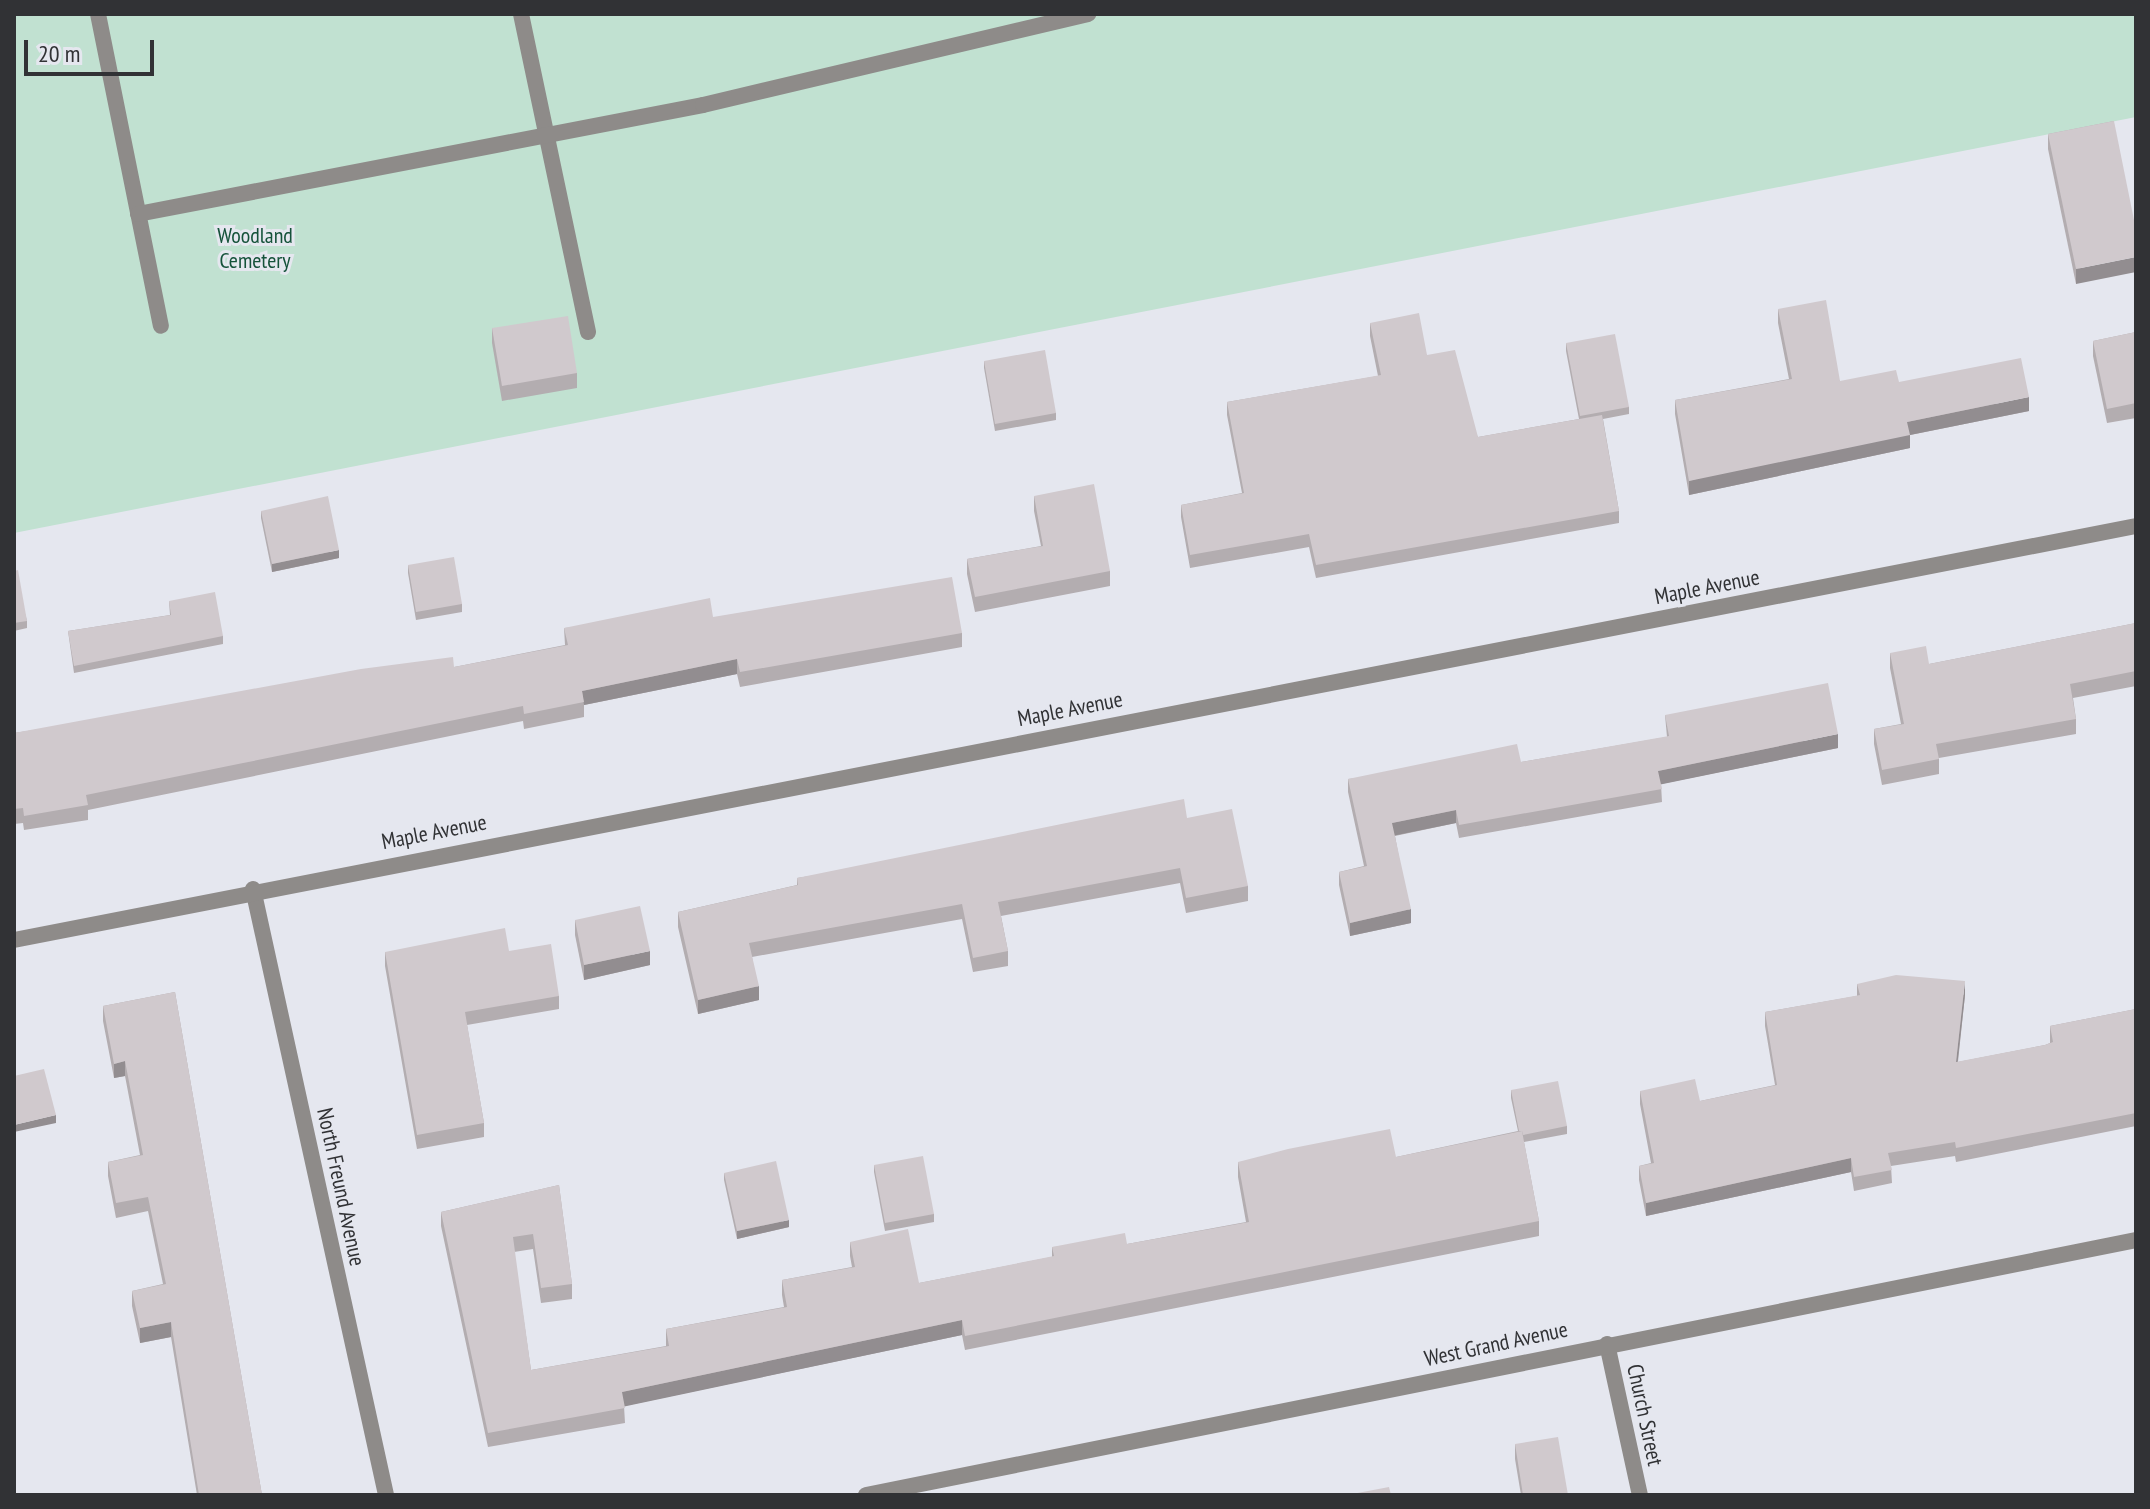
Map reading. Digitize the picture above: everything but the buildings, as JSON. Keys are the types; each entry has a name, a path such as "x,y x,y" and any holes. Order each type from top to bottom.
{"street":[{"path":"98,14 161,326"},
{"path":"521,14 588,332"},
{"path":"138,214 545,135 1088,14"},
{"name":"Maple Avenue","path":"14,940 253,889 2136,526"},
{"name":"North Freund Avenue","path":"253,889 386,1495"},
{"name":"West Grand Avenue","path":"866,1495 2136,1240"},
{"name":"Church Street","path":"1607,1344 1640,1495"}],"green space":[{"name":"Woodland Cemetery","path":"14,14 2136,14 2136,117 14,533"}]}
